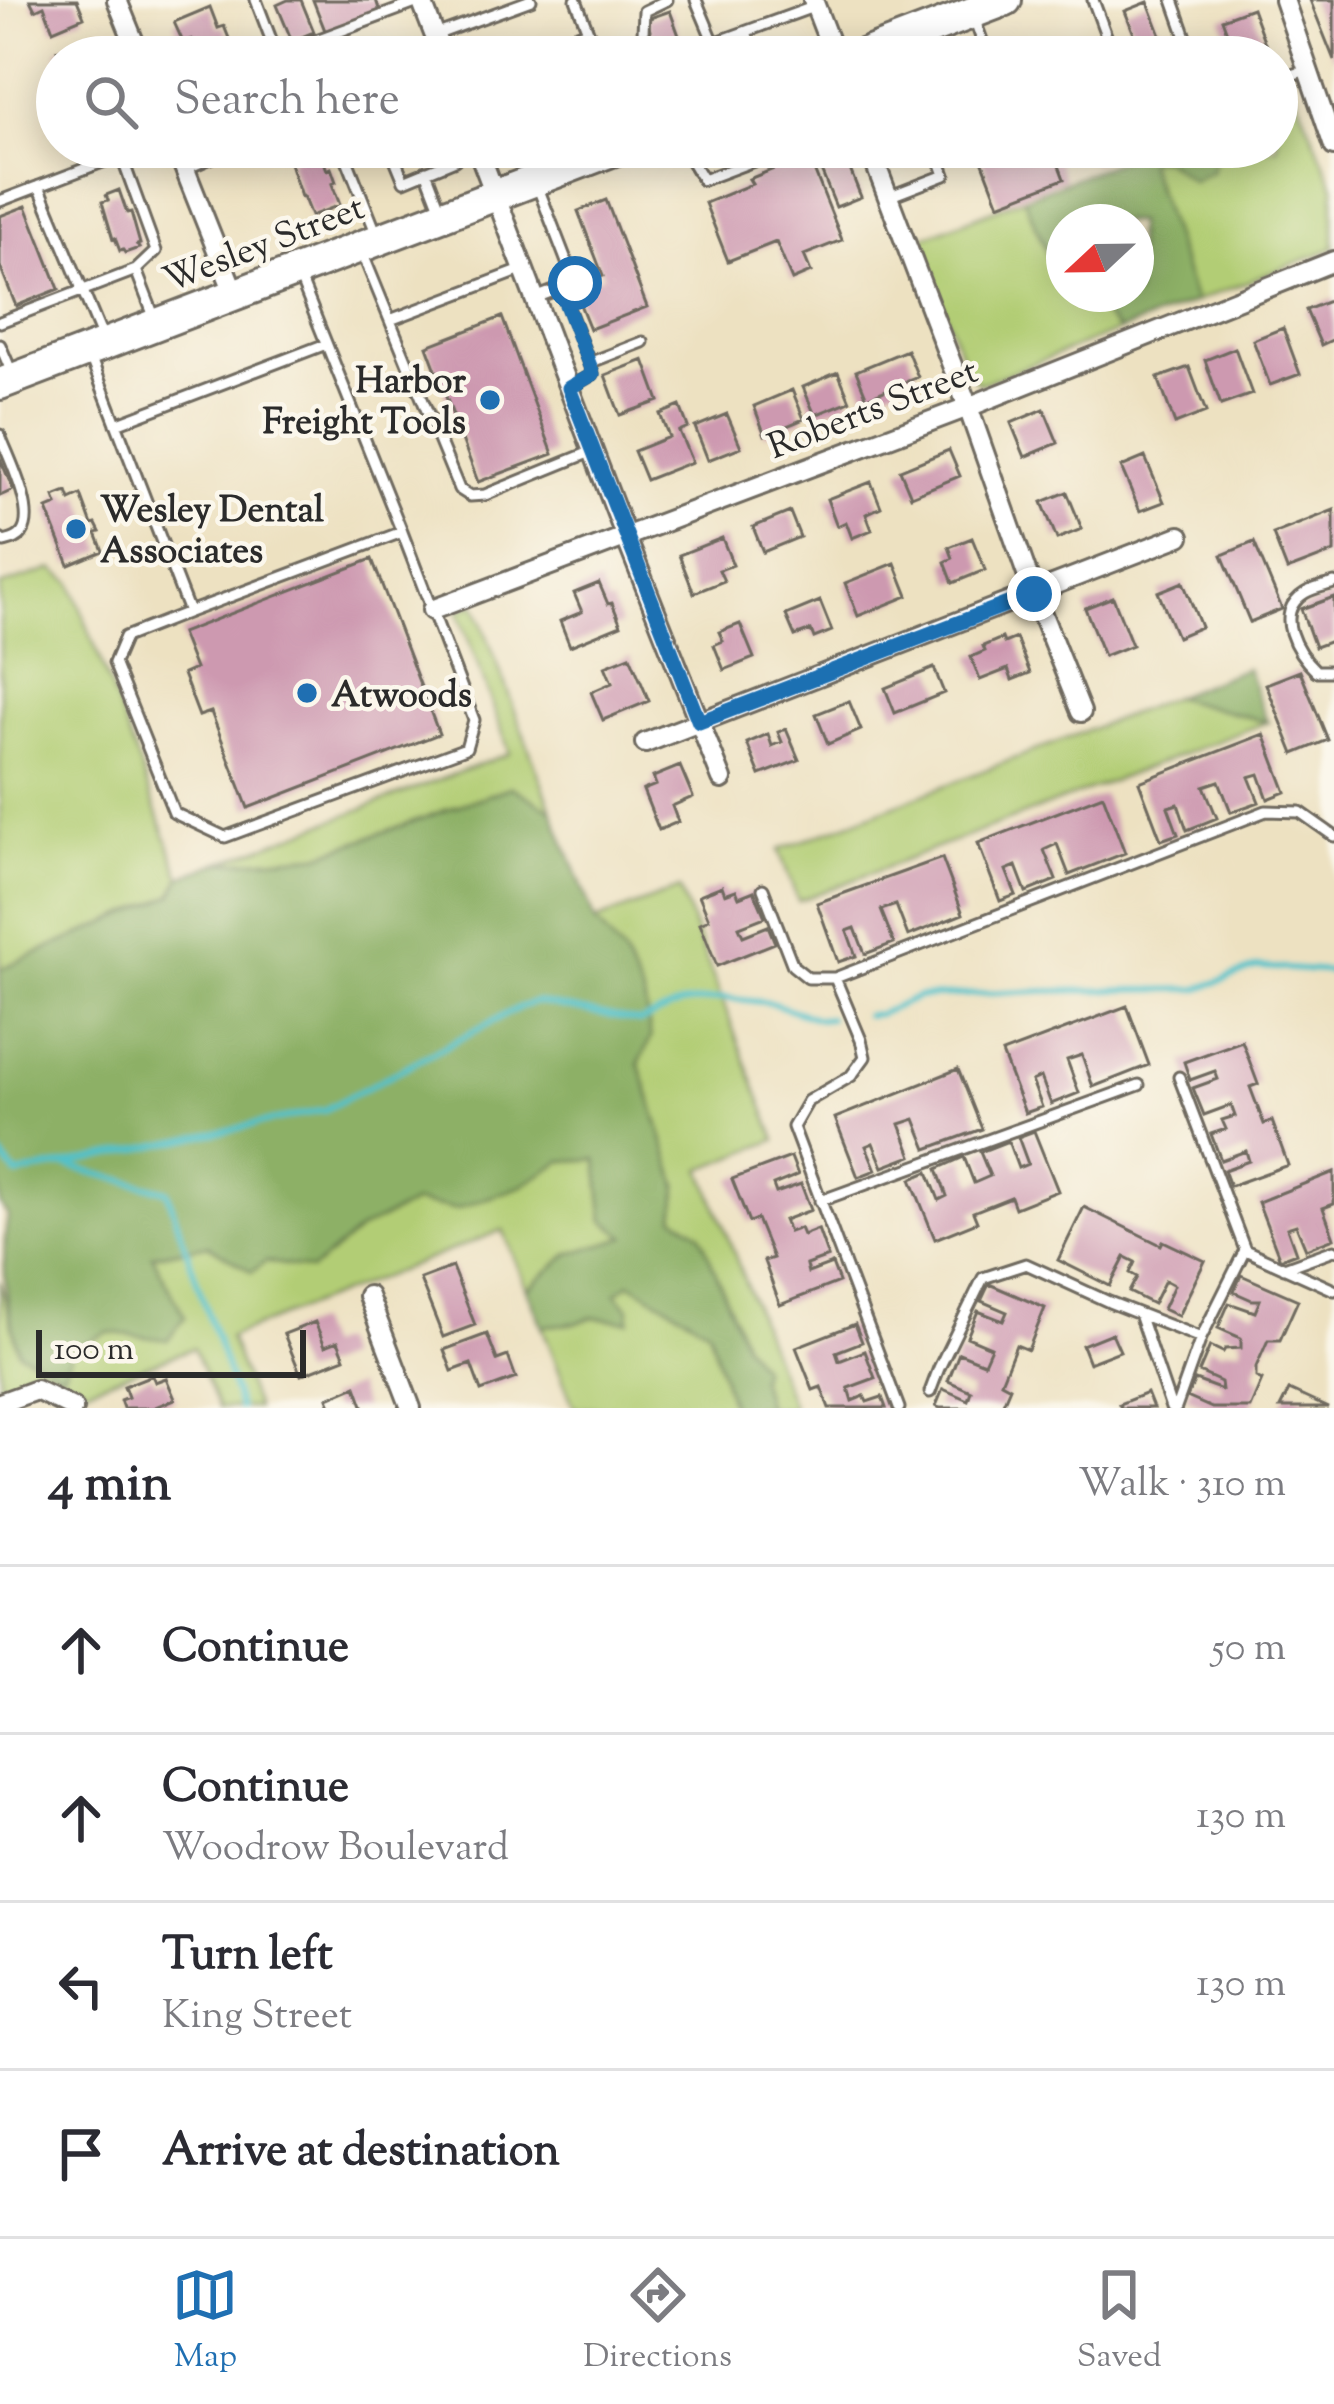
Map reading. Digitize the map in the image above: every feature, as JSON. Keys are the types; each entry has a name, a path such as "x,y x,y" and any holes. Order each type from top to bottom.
{"main road":[{"path":"912,36 1006,0"},
{"name":"Wesley Street","path":"7,382 567,168"}],"street":[{"path":"117,0 132,36"},
{"path":"421,0 435,35"},
{"path":"1284,0 1296,36"},
{"path":"809,6 824,36"},
{"path":"1298,41 1324,101 1334,146"},
{"path":"485,168 722,779"},
{"path":"877,168 1081,712"},
{"path":"185,170 235,295"},
{"name":"Roberts Street","path":"431,610 968,407 1334,260"},
{"path":"644,743 1180,536"},
{"path":"368,1296 411,1408"},
{"path":"0,1403 36,1390 72,1407"}],"lane":[{"path":"256,0 270,36"},
{"path":"326,36 421,0"},
{"path":"435,35 532,0"},
{"path":"576,0 590,36"},
{"path":"644,36 644,10 668,0"},
{"path":"696,0 712,36"},
{"path":"792,0 809,6"},
{"path":"1093,0 1106,36"},
{"path":"1173,0 1186,36"},
{"path":"735,36 809,6"},
{"path":"972,13 980,36"},
{"path":"575,36 588,31"},
{"path":"746,32 747,36"},
{"path":"1298,73 1308,70"},
{"path":"0,201 87,168"},
{"path":"0,322 136,270 156,251 126,168"},
{"path":"185,170 189,168"},
{"path":"348,168 390,320 459,489 470,496 485,495 593,451"},
{"path":"399,168 404,181 434,168"},
{"path":"696,168 703,180 730,168"},
{"path":"888,196 945,175 942,168"},
{"path":"426,171 443,215"},
{"path":"535,180 575,283 535,298"},
{"path":"39,186 83,290 116,424 189,612"},
{"path":"390,320 524,269"},
{"path":"136,270 158,324"},
{"path":"297,271 402,532 474,721 466,748 224,837 174,813 114,663 125,637 402,532"},
{"path":"560,289 591,369"},
{"path":"569,388 591,369 643,343"},
{"path":"116,424 326,344"},
{"path":"0,345 7,382"},
{"path":"560,363 585,351"},
{"path":"0,435 25,499 26,519 15,539 0,539"},
{"path":"1334,583 1301,595 1291,609 1290,634 1298,654 1316,671 1334,671"},
{"path":"763,889 793,967 808,978 835,978 1266,811 1300,812 1334,836"},
{"path":"835,978 865,1057 851,1076 808,1101 793,1127 899,1408"},
{"path":"1179,1077 1245,1250 1334,1290"},
{"path":"820,1201 1139,1085"},
{"path":"1173,1408 1245,1250"},
{"path":"1284,1268 1334,1250"},
{"path":"930,1393 983,1278 1026,1264 1201,1338"},
{"path":"1139,1314 1173,1408"}],"green space":[{"path":"1298,99 1334,186 1334,248 1195,302 1150,168 1298,168"},
{"path":"1100,168 1149,168 1195,302 1119,331 1101,312 1154,312 1154,204 1046,204 1046,249 1024,198"},
{"path":"1175,168 1212,168 1192,181"},
{"path":"1024,198 1046,251 1046,312 1101,312 1119,331 980,384 968,374 918,239"},
{"path":"53,569 71,582 181,877 172,895 0,969 0,586"},
{"path":"475,604 552,810 511,787 319,855 219,863 510,753 458,611"},
{"path":"1247,668 1267,722 1173,697"},
{"path":"1173,697 1267,722 798,901 779,850"},
{"path":"511,787 552,810 595,921 623,954 644,998 651,1038 639,1063 678,1186 675,1217 700,1233 744,1344 761,1367 767,1408 732,1408 708,1329 630,1283 616,1293 629,1308 629,1321 592,1317 542,1326 527,1289 569,1254 626,1237 604,1220 597,1159 562,1161 522,1186 456,1209 414,1203 361,1229 311,1270 266,1261 252,1272 208,1245 152,1255 185,1317 168,1340 108,1332 72,1350 63,1374 19,1352 6,1284 8,1216 0,1204 0,969 172,895 181,877 219,863 319,855"},
{"path":"679,889 776,1140 702,1169 793,1408 767,1408 761,1367 675,1217 678,1186 639,1063 650,1038 595,921"},
{"path":"597,1159 604,1220 627,1237 569,1254 527,1289 503,1230 229,1337 256,1408 218,1408 193,1348 72,1394 52,1377 0,1388 0,1281 19,1352 72,1350 108,1332 168,1339 184,1317 151,1256 208,1245 252,1272 265,1261 311,1270 361,1229 414,1203 456,1209 522,1186 562,1161"},
{"path":"630,1282 708,1329 732,1408 574,1408 542,1326 592,1317 628,1321 616,1293"}],"building":[{"path":"30,0 77,0 84,17 53,30 44,6 35,10"},
{"path":"301,0 314,32 290,36 277,5"},
{"path":"313,0 376,0 380,12 326,33"},
{"path":"1310,0 1334,0 1334,60"},
{"path":"1148,2 1161,36 1135,36 1125,11"},
{"path":"210,7 218,28 224,26 228,36 180,36 174,22"},
{"path":"1252,8 1262,36 1228,36 1222,19"},
{"path":"670,11 679,36 651,36 647,19"},
{"path":"292,168 331,168 340,205 311,216"},
{"path":"776,168 813,168 842,240 804,255 811,272 792,280 776,242 728,261 705,203 752,184 749,179"},
{"path":"820,168 849,168 861,197 836,207"},
{"path":"985,168 1060,168 1064,179 999,204"},
{"path":"119,190 140,244 125,253 113,239 102,202"},
{"path":"606,200 647,307 590,329 573,287 603,276 578,211"},
{"path":"26,206 59,289 16,306 0,266 0,216"},
{"path":"1334,299 1334,339 1321,345 1306,310"},
{"name":"Harbor Freight Tools","path":"502,317 553,454 478,482 427,346"},
{"path":"1283,328 1300,374 1270,385 1253,340"},
{"path":"1235,348 1252,394 1221,405 1205,360"},
{"path":"907,350 918,377 867,398 856,371"},
{"path":"644,360 659,401 620,415 605,375"},
{"path":"1189,367 1206,412 1175,424 1158,378"},
{"path":"838,372 850,401 815,415 803,387"},
{"path":"792,390 804,419 765,435 754,406"},
{"path":"680,406 688,427 679,431 692,462 646,480 634,451 669,437 660,414"},
{"path":"1044,409 1058,443 1025,457 1011,423"},
{"path":"727,414 741,447 708,460 695,427"},
{"path":"949,450 960,476 911,496 900,470"},
{"path":"1145,457 1164,502 1140,511 1121,467"},
{"path":"0,458 13,490 0,496"},
{"path":"871,482 881,507 866,514 872,530 852,538 846,522 837,526 827,499"},
{"name":"Wesley Dental Associates","path":"67,492 70,500 81,495 92,525 100,532 96,533 103,551 69,565 47,509 57,505 54,497"},
{"path":"1067,492 1082,529 1057,539 1042,502"},
{"path":"1334,510 1334,552 1287,570 1273,534"},
{"path":"790,512 800,537 763,552 753,527"},
{"path":"722,538 733,565 719,570 724,581 694,593 679,555"},
{"path":"972,538 985,570 953,583 945,562 953,558 949,547"},
{"path":"1254,542 1282,609 1250,622 1222,555"},
{"name":"Atwoods","path":"372,559 439,734 248,808 211,712 199,716 183,674 195,669 181,633"},
{"path":"895,563 908,596 858,616 845,583"},
{"path":"1183,582 1201,627 1177,637 1158,592"},
{"path":"599,583 621,625 570,646 560,621 582,612 574,593"},
{"path":"1113,597 1132,645 1104,656 1085,608"},
{"path":"1334,597 1334,640 1315,647 1301,609"},
{"path":"820,601 832,631 814,638 811,630 795,636 786,615"},
{"path":"740,624 754,658 724,670 714,645 723,641 719,632"},
{"path":"1002,638 1004,643 1016,638 1030,673 1012,680 1008,669 980,680 971,657"},
{"path":"630,656 649,701 603,720 591,692 612,683 605,666"},
{"path":"934,668 944,693 895,713 885,688"},
{"path":"1300,671 1328,740 1294,754 1266,684"},
{"path":"849,701 861,730 828,744 816,714"},
{"path":"786,729 799,760 760,775 747,743 768,734 772,746 782,742 778,732"},
{"path":"1264,734 1286,792 1268,799 1259,774 1249,777 1259,802 1231,812 1219,781 1204,786 1217,818 1187,830 1178,804 1168,807 1178,834 1161,840 1139,782"},
{"path":"680,766 693,797 672,806 678,822 659,830 643,790 656,785 653,777"},
{"path":"1103,795 1125,853 1069,875 1057,844 1044,850 1056,880 1026,892 1016,866 1006,870 1016,895 1000,901 978,843"},
{"path":"942,858 963,914 908,936 896,905 881,910 894,943 865,954 855,928 847,931 856,956 838,962 817,903"},
{"path":"722,886 725,894 736,890 739,897 754,891 765,917 739,927 743,936 768,926 775,943 717,966 700,923 709,919 699,895"},
{"path":"1127,1006 1149,1065 1093,1087 1082,1055 1067,1060 1079,1093 1051,1104 1041,1077 1032,1081 1042,1107 1025,1113 1002,1053"},
{"path":"1242,1041 1258,1084 1250,1087 1264,1124 1272,1121 1288,1165 1230,1186 1224,1170 1249,1161 1246,1151 1221,1160 1211,1134 1226,1129 1222,1120 1235,1116 1231,1105 1204,1115 1193,1088 1218,1079 1215,1071 1190,1080 1184,1062"},
{"path":"958,1069 982,1129 927,1149 915,1119 900,1124 912,1156 883,1167 873,1143 866,1146 876,1170 858,1177 835,1118"},
{"path":"1034,1131 1058,1191 1015,1208 1011,1197 973,1212 977,1222 935,1239 911,1179 928,1172 939,1200 947,1196 937,1169 964,1157 974,1183 990,1176 980,1152 1008,1141 1018,1168 1028,1164 1018,1137"},
{"path":"791,1157 798,1175 773,1185 776,1193 801,1184 811,1210 784,1220 789,1232 800,1228 803,1235 818,1229 828,1257 806,1265 808,1273 832,1264 839,1282 780,1305 764,1261 773,1258 757,1219 749,1222 732,1179"},
{"path":"1334,1172 1334,1204 1323,1208 1334,1238 1306,1249 1296,1225 1287,1228 1296,1253 1280,1259 1258,1202"},
{"path":"1084,1207 1205,1261 1178,1316 1163,1309 1174,1285 1165,1280 1153,1304 1129,1292 1137,1277 1130,1273 1135,1262 1125,1257 1110,1286 1058,1260"},
{"path":"452,1267 475,1325 443,1337 420,1279"},
{"path":"1241,1275 1298,1300 1280,1340 1268,1340 1256,1367 1256,1377 1262,1380 1250,1408 1212,1408 1187,1397 1195,1380 1222,1390 1221,1382 1199,1372 1210,1346 1223,1352 1241,1348 1241,1338 1218,1328 1229,1303 1255,1312 1260,1300 1234,1292"},
{"path":"989,1284 1045,1308 1028,1350 1016,1345 1001,1382 1010,1387 1001,1408 940,1408 936,1406 943,1389 968,1400 971,1391 948,1381 959,1353 984,1363 991,1347 967,1337 978,1311 1003,1321 1007,1312 981,1301"},
{"path":"315,1322 325,1346 338,1341 345,1358 301,1375 284,1334"},
{"path":"855,1324 862,1342 836,1352 839,1361 865,1351 875,1378 848,1388 852,1401 882,1397 886,1408 829,1408 821,1387 813,1390 796,1347"},
{"path":"1112,1333 1120,1351 1089,1363 1082,1345"},
{"path":"487,1334 497,1360 508,1356 516,1378 481,1391 471,1364 452,1371 444,1350"},
{"path":"152,1375 155,1382 166,1378 175,1399 153,1408 123,1408 120,1400 128,1397 124,1386"},
{"path":"356,1386 364,1408 332,1408 328,1398"},
{"path":"1289,1390 1328,1408 1280,1408"},
{"path":"1147,1393 1153,1408 1121,1408 1119,1404"}],"waterway":[{"path":"866,1015 918,997 1198,989 1258,967 1334,972"},
{"path":"0,1155 17,1175 324,1110 536,1002 640,1022 681,1004 724,998 771,1003 818,1019 829,1018"},
{"path":"67,1166 167,1191 239,1408"}],"place":[{"name":"Harbor Freight Tools","path":"490,400"},
{"name":"Wesley Dental Associates","path":"76,529"},
{"name":"Atwoods","path":"307,693"}],"route":[{"path":"575,283 560,289 593,374 569,388 699,722 1034,594"}]}
